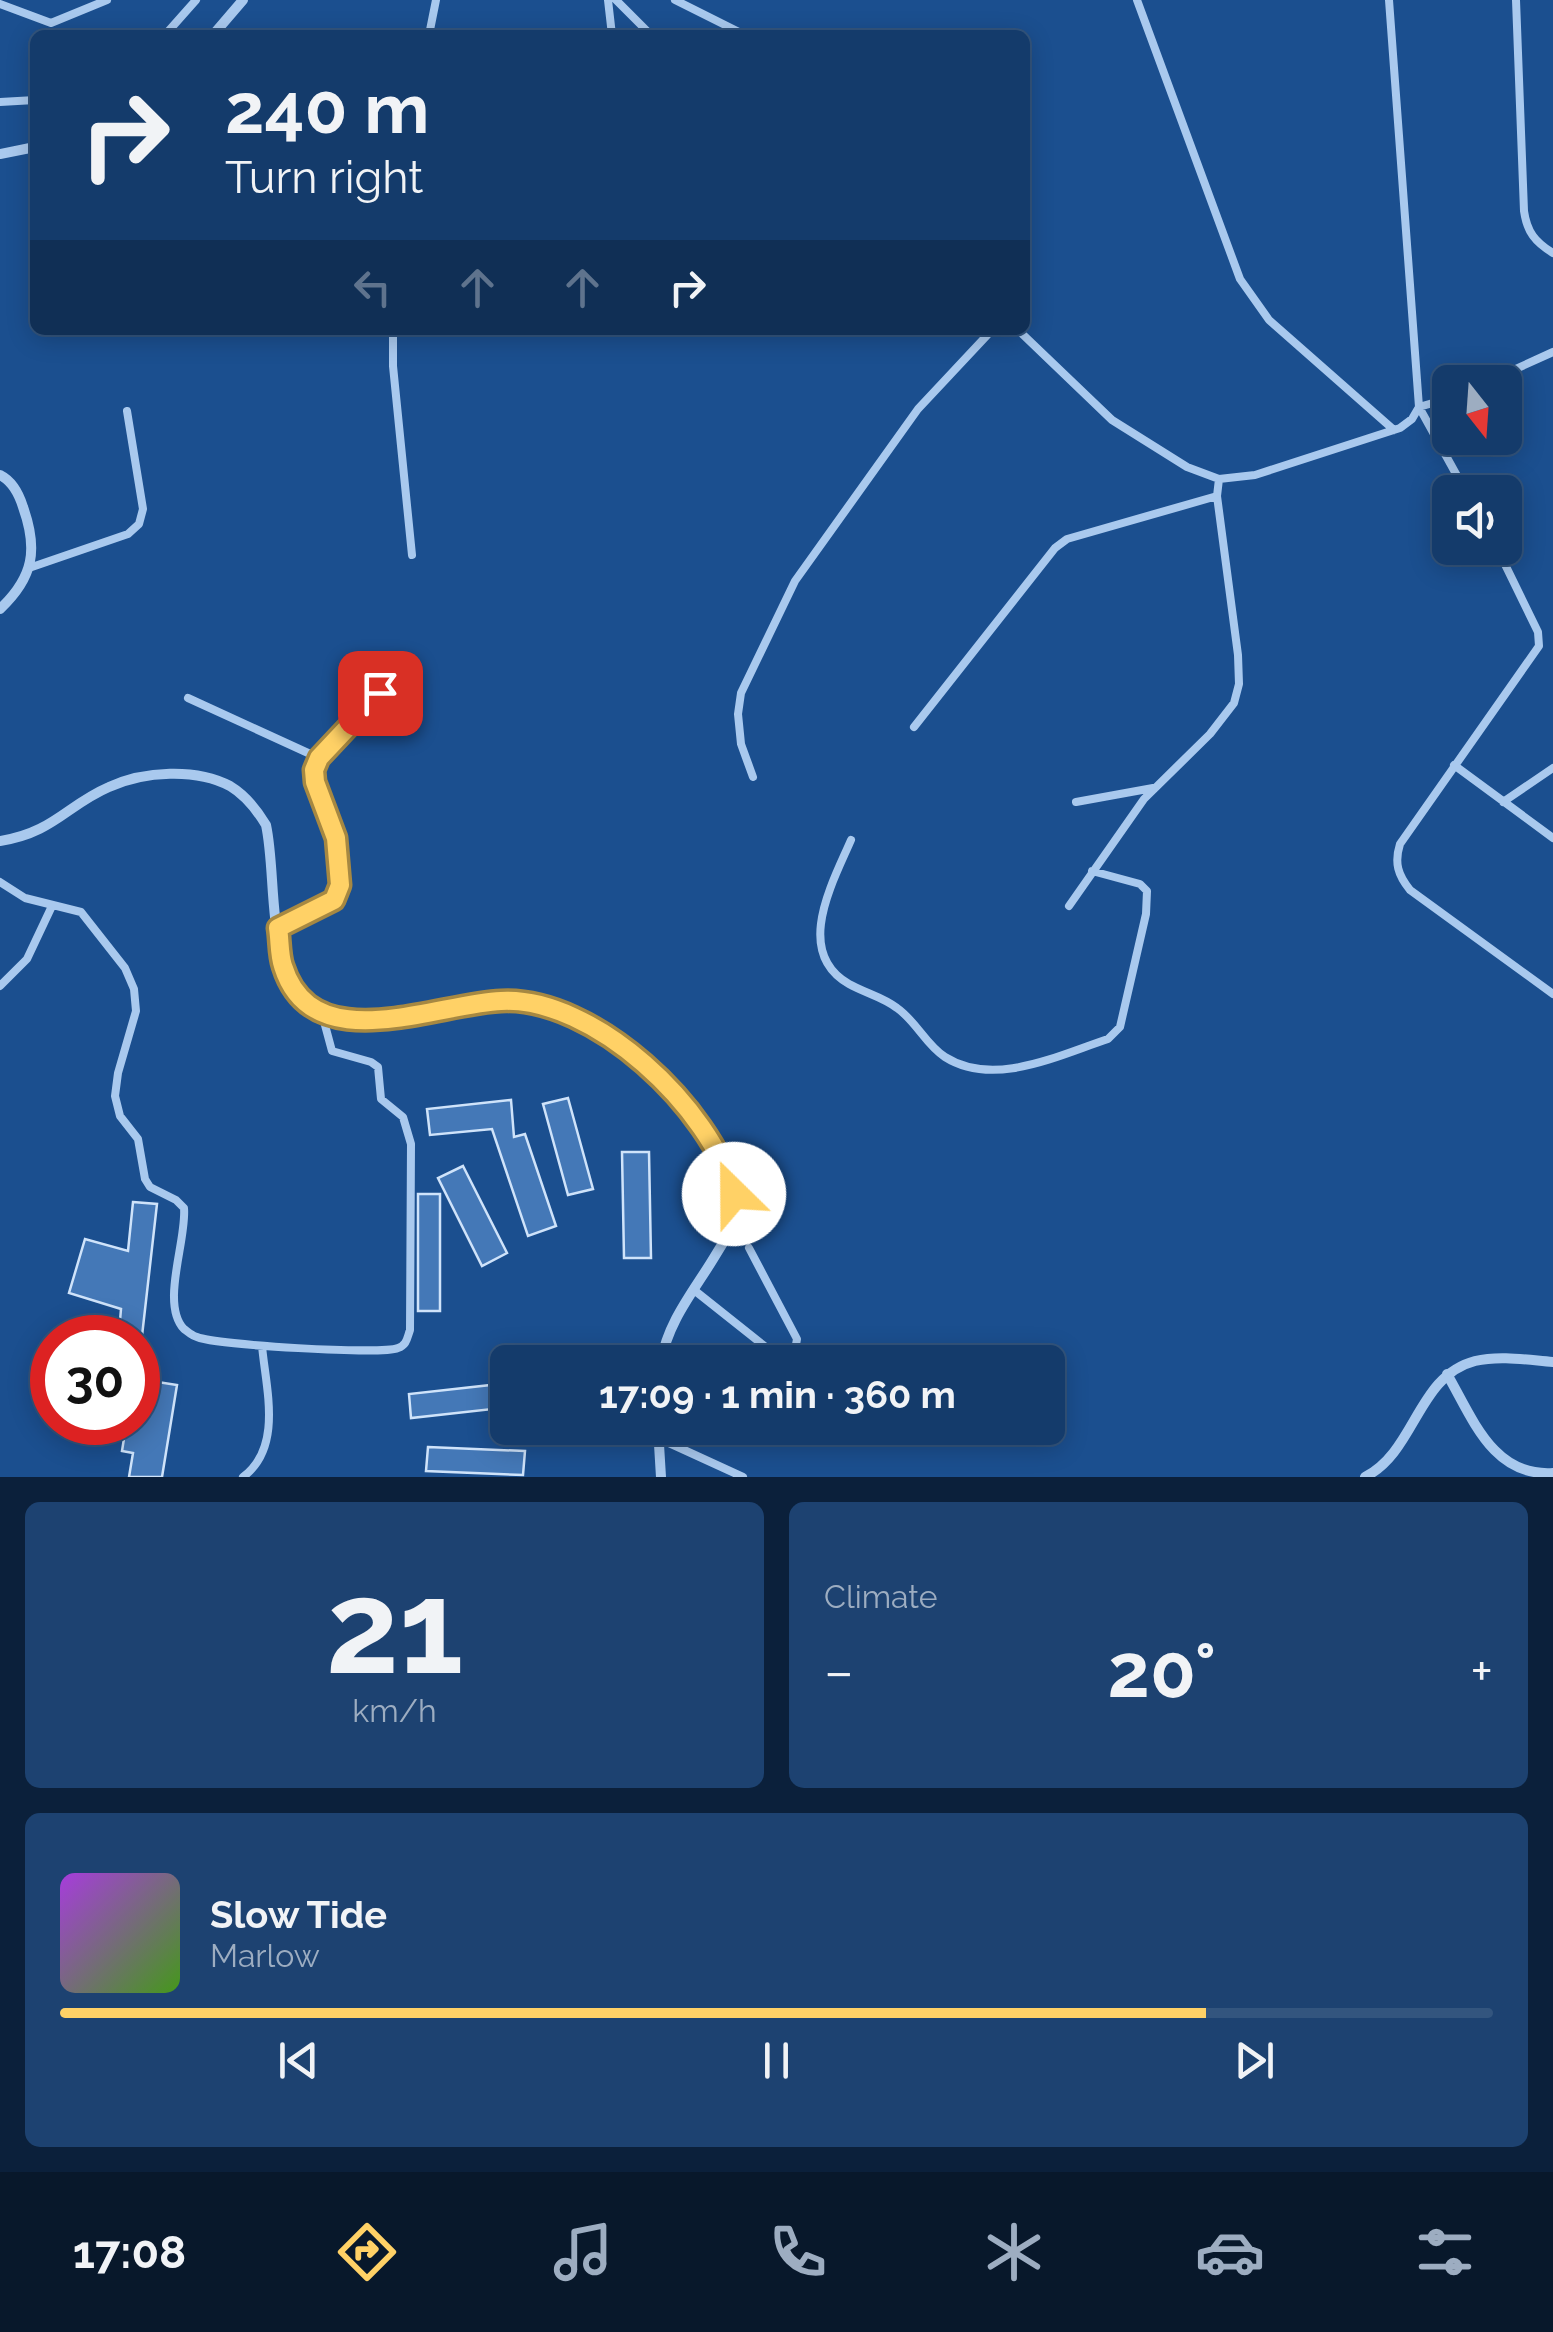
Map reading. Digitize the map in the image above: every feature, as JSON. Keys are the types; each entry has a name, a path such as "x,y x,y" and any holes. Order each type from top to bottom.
{"street":[{"path":"218,30 243,0"},
{"path":"0,154 30,148"},
{"path":"0,475 6,477 20,497 33,536 29,568 0,609"},
{"path":"0,841 52,825 110,786 153,776 199,775 231,787 254,807 266,825 282,964 302,998 322,1014 348,1021 439,1013 501,1001 548,1006 642,1060 702,1127 728,1170 734,1194 735,1217 678,1313 664,1345"},
{"path":"1365,1477 1392,1458 1430,1392 1448,1374 1492,1358 1553,1362"},
{"path":"1448,1374 1478,1428 1500,1456 1522,1471 1553,1473"},
{"path":"659,1445 662,1477"}],"lane":[{"path":"0,4 51,23 107,0"},
{"path":"169,30 196,0"},
{"path":"429,30 436,0"},
{"path":"608,0 611,30"},
{"path":"616,0 642,30"},
{"path":"675,0 735,30"},
{"path":"1136,0 1240,279 1252,299 1269,320 1394,430"},
{"path":"1388,0 1419,408 1456,475"},
{"path":"1516,0 1524,211 1535,240 1553,253"},
{"path":"0,102 30,100"},
{"path":"394,335 393,366 412,555"},
{"path":"753,776 742,744 740,693 787,594 812,553 918,409 987,335"},
{"path":"1023,335 1112,420 1186,467 1219,479 1255,475 1394,430 1412,419 1419,408 1432,404"},
{"path":"1522,366 1553,352"},
{"path":"29,568 128,534 139,524 143,510 127,411"},
{"path":"1068,906 1153,788 1210,734 1234,704 1239,684 1238,655 1217,496 1219,479"},
{"path":"914,728 1055,548 1068,538 1217,496"},
{"path":"1505,565 1538,632 1539,646 1454,764 1400,844 1396,856 1402,880 1410,890 1553,994"},
{"path":"278,928 334,900 338,893 336,838 314,770 319,758 380,693"},
{"path":"188,698 319,758"},
{"path":"1454,764 1553,838"},
{"path":"1503,802 1553,768"},
{"path":"1076,802 1153,788"},
{"path":"851,840 822,908 819,924 826,961 848,984 902,1011 946,1058 995,1072 1108,1039 1120,1028 1146,914 1147,891 1140,884 1092,871"},
{"path":"0,882 25,898 81,912 125,968 134,989 136,1012 115,1096 120,1116 138,1139 144,1179 184,1208 175,1312 183,1328 198,1338 262,1346 395,1350 405,1344 410,1330 412,1144 403,1118 382,1099 378,1067 332,1051 322,1014"},
{"path":"0,986 27,959 52,906"},
{"path":"694,1290 777,1356 794,1356 798,1339 750,1248"},
{"path":"243,1477 260,1460 269,1434 262,1346"},
{"path":"683,1445 743,1477"}],"building":[{"path":"568,1098 593,1189 568,1195 543,1104"},
{"path":"511,1100 514,1137 525,1134 556,1226 528,1236 492,1129 430,1135 427,1109"},
{"path":"622,1152 649,1152 651,1258 624,1258"},
{"path":"463,1166 507,1253 482,1266 438,1178"},
{"path":"418,1194 440,1194 440,1311 418,1311"},
{"path":"133,1202 157,1204 144,1315 120,1315 121,1309 69,1293 85,1239 128,1251"},
{"path":"160,1382 177,1385 162,1477 129,1477 133,1453 122,1451 123,1445 160,1445"},
{"path":"490,1385 490,1409 411,1418 409,1394"},
{"path":"428,1447 525,1451 523,1475 426,1471"}],"route":[{"path":"380,693 319,758 314,770 336,838 340,885 334,900 278,928 282,964 302,998 322,1014 348,1021 439,1013 501,1001 548,1006 642,1060 702,1127 728,1170 734,1194"}]}
